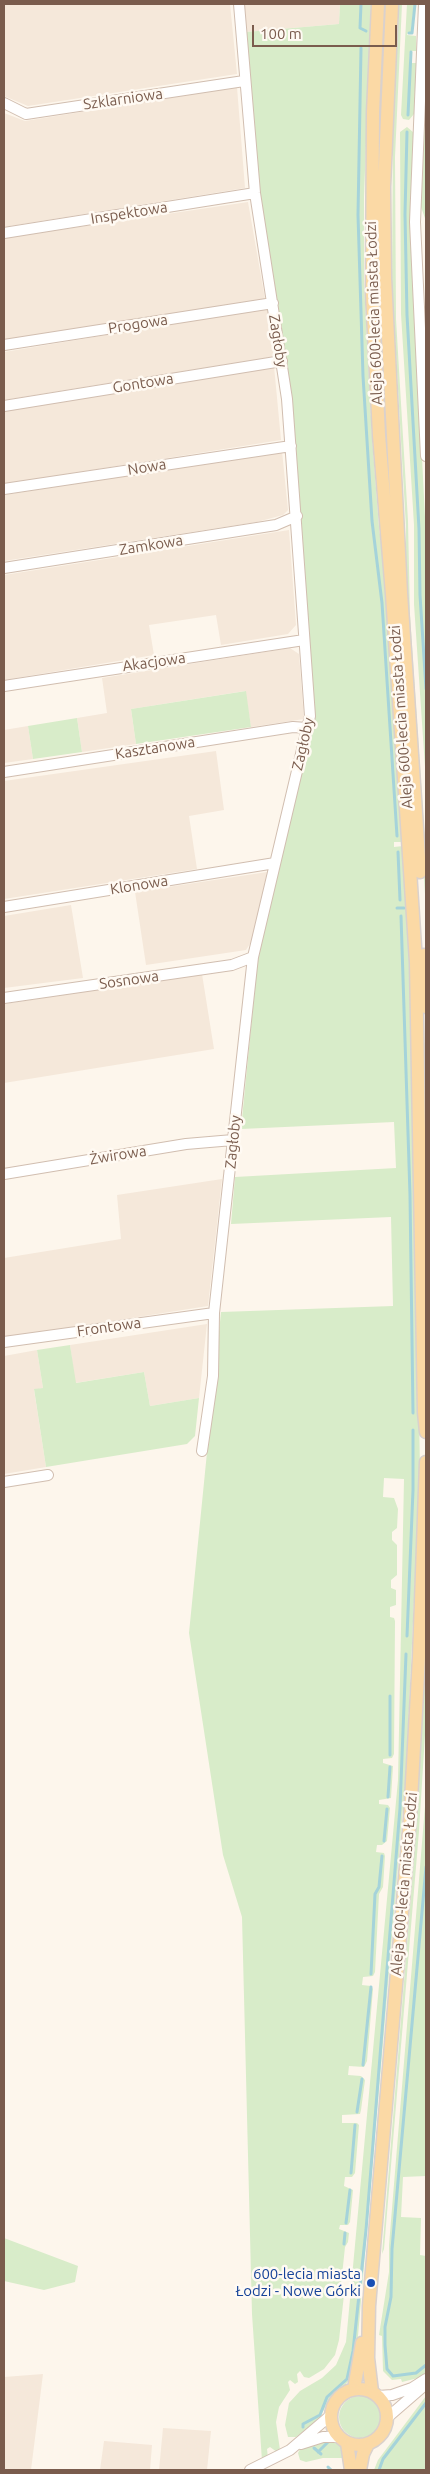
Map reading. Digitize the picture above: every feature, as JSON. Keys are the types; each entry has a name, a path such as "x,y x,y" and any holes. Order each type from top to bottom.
{"main road":[{"name":"Aleja 600-lecia miasta Łodzi","path":"378,4 372,140 372,294 380,445 394,611 415,942 424,1230 424,1412 426,1432"},
{"name":"Aleja 600-lecia miasta Łodzi","path":"392,4 384,187 387,336 426,1007"},
{"name":"Aleja 600-lecia miasta Łodzi","path":"375,2394 369,2366 369,2306 410,1818 419,1657 426,1462"},
{"name":"Aleja 600-lecia miasta Łodzi","path":"354,2389 369,2306"},
{"path":"343,2440 355,2446 368,2444 381,2436 388,2417 387,2409 375,2394 354,2389 336,2401 331,2415 332,2423 343,2440 351,2470"},
{"path":"360,2470 363,2454 368,2444"}],"street":[{"name":"Zagłoby","path":"202,1450 213,1376 214,1313 253,957 307,728 310,707 291,446 282,361 255,193 244,81 239,4"},
{"path":"424,4 415,222 426,456"},
{"name":"Szklarniowa","path":"4,103 26,114 244,81"},
{"name":"Inspektowa","path":"4,233 255,193"},
{"name":"Progowa","path":"4,345 272,303"},
{"name":"Gontowa","path":"4,406 282,361"},
{"name":"Nowa","path":"4,489 291,446"},
{"name":"Zamkowa","path":"4,568 276,525 297,516"},
{"name":"Akacjowa","path":"4,686 304,640"},
{"name":"Kasztanowa","path":"4,772 293,727 307,728"},
{"name":"Klonowa","path":"4,907 275,863"},
{"name":"Sosnowa","path":"4,998 232,965 253,957"},
{"name":"Żwirowa","path":"4,1174 186,1144 233,1140"},
{"name":"Frontowa","path":"4,1342 214,1313"},
{"path":"4,1482 48,1475"},
{"path":"375,2394 397,2394 426,2381"},
{"path":"388,2417 426,2381"},
{"path":"296,2446 331,2415"},
{"path":"250,2470 263,2465 296,2446 323,2437 343,2440"}],"shaded area":[{"path":"4,4 230,4 237,74 28,106 4,96"},
{"path":"243,4 340,4 339,24 246,32"},
{"path":"237,87 245,188 4,227 4,113 25,121"},
{"path":"248,202 265,299 4,340 4,238"},
{"path":"269,308 275,353 272,357 4,400 4,352"},
{"path":"274,366 281,440 4,484 4,409"},
{"path":"282,451 288,510 283,515 257,522 4,561 4,495"},
{"path":"289,530 296,625 288,634 221,645 216,615 149,625 154,655 4,680 4,575"},
{"path":"290,648 299,654 304,719 251,727 245,691 131,709 136,744 82,752 77,718 107,713 102,678"},
{"path":"28,726 33,759 4,763 4,730"},
{"path":"216,751 224,810 189,816 197,869 4,899 4,781"},
{"path":"267,872 253,939 246,950 146,965 135,892"},
{"path":"71,905 83,978 4,988 4,916"},
{"path":"202,974 214,1049 4,1083 4,1004"},
{"path":"222,1179 208,1306 4,1338 4,1258 121,1239 117,1195"},
{"path":"207,1324 199,1398 150,1406 144,1372 75,1383 70,1345"},
{"path":"37,1350 43,1388 34,1390 46,1467 4,1474 4,1356"},
{"path":"43,2374 31,2470 4,2470 4,2377"},
{"path":"163,2428 211,2431 207,2470 159,2470"},
{"path":"104,2441 152,2445 150,2470 100,2470"}],"green space":[{"path":"340,4 371,4 364,197 364,283 372,437 379,527 387,590 403,842 394,842 394,847 403,846 411,950 420,1470 406,1773 358,2336 349,2381 331,2398 317,2421 296,2437 288,2437 285,2425 289,2403 300,2391 322,2378 336,2365 346,2342 398,1780 404,1479 384,1478 383,1497 394,1498 398,1509 397,1528 392,1532 392,1540 397,1545 397,1575 391,1580 391,1588 396,1590 396,1605 390,1607 390,1617 394,1618 395,1621 394,1754 392,1758 383,1759 383,1763 393,1766 391,1798 379,1800 379,1804 388,1805 390,1808 387,1841 382,1845 377,1845 376,1852 384,1853 385,1856 383,1887 379,1894 375,1972 373,1976 363,1977 362,1985 371,1986 373,1989 367,2061 364,2067 349,2066 348,2075 361,2076 365,2080 361,2110 360,2114 342,2115 342,2123 357,2123 359,2125 355,2173 352,2177 345,2177 344,2186 353,2190 350,2222 348,2225 340,2225 339,2229 349,2233 348,2242 345,2247 341,2285 344,2295 339,2340 335,2355 324,2369 309,2378 304,2377 300,2371 297,2374 298,2382 295,2384 290,2380 288,2382 290,2390 279,2407 276,2422 280,2450 277,2452 270,2447 267,2449 268,2458 262,2461 252,2314 242,1917 223,1855 189,1633 221,1312 393,1306 391,1217 231,1224 235,1177 396,1168 394,1122 241,1129 258,956 311,683 295,438 289,381 264,230 255,151 246,32 339,24"},
{"path":"399,4 402,4 395,157 396,319 408,521 410,615 426,858 426,910 406,593 406,527 392,285 393,128"},
{"path":"407,4 414,4 411,32 408,32 407,35 416,36 416,51 410,51 409,63 416,63 414,114 409,120 403,119 401,115"},
{"path":"426,92 426,221 421,207"},
{"path":"407,127 413,132 412,259 426,537 426,782 414,604 414,525 401,314 400,132"},
{"path":"246,691 251,727 136,744 131,709"},
{"path":"77,718 82,752 33,759 28,726"},
{"path":"70,1345 76,1383 144,1372 150,1406 199,1398 195,1436 187,1444 46,1467 34,1389 43,1388 37,1350"},
{"path":"426,1658 426,1719 419,1831 384,2249 382,2254 414,1858"},
{"path":"426,1794 426,2176 403,2177 401,2217 421,2218 420,2255 426,2256 426,2372 422,2377 402,2382 401,2379 392,2380 383,2371 382,2336 379,2335 389,2272 389,2245"},
{"path":"4,2238 78,2266 75,2282 44,2290 4,2281"},
{"path":"364,2396 372,2399 378,2405 381,2417 378,2429 372,2435 356,2438 348,2435 342,2429 339,2413 342,2405 348,2399"},
{"path":"426,2396 426,2470 374,2470 378,2460"},
{"path":"321,2440 335,2440 339,2443 347,2458 323,2458 306,2462 300,2460 298,2453 301,2447"}],"waterway":[{"path":"361,4 360,28 366,31"},
{"path":"409,33 412,33 415,4"},
{"path":"361,48 358,215 363,376 372,521 382,603 397,836"},
{"path":"408,115 411,52"},
{"path":"407,132 405,214 407,315 426,689"},
{"path":"398,852 400,900"},
{"path":"397,908 404,908"},
{"path":"401,916 410,1195 413,1413"},
{"path":"407,1636 413,1490 413,1430"},
{"path":"303,2427 303,2424 320,2415 327,2397 347,2379 353,2351 366,2230 400,1808 406,1654"},
{"path":"390,1696 390,1755"},
{"path":"388,1797 390,1767"},
{"path":"384,1841 387,1809"},
{"path":"371,1974 375,1894 379,1887 382,1856"},
{"path":"426,1867 392,2249 391,2297 385,2327 387,2369 393,2376 416,2373 426,2365"},
{"path":"363,2065 371,1987"},
{"path":"357,2112 362,2079"},
{"path":"351,2173 355,2125"},
{"path":"346,2223 350,2190"},
{"path":"344,2244 345,2233"},
{"path":"379,2470 383,2459 426,2403"},
{"path":"318,2452 328,2442"},
{"path":"314,2448 321,2454"},
{"path":"328,2467 331,2470"}],"place":[{"name":"600-lecia miasta Łodzi - Nowe Górki","path":"371,2283"}]}
